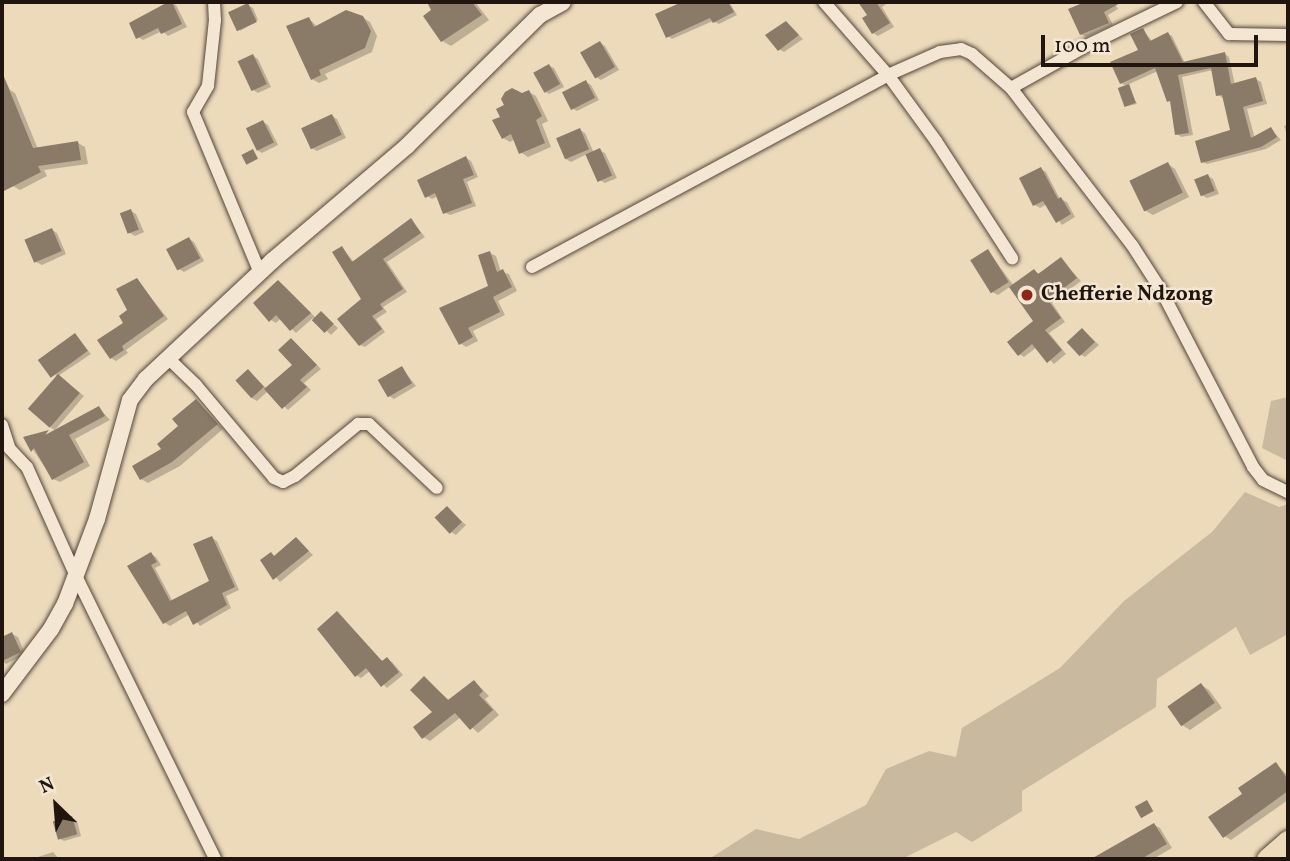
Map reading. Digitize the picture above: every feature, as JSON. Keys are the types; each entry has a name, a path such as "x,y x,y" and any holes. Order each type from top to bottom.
{"main road":[{"path":"1267,859 1288,841"}],"street":[{"path":"214,2 215,20 208,86 193,112 260,273"},
{"path":"2,694 51,629 76,576 97,519 130,400 168,358 260,273 407,146 540,16 563,2"},
{"path":"824,2 888,75 1012,258"},
{"path":"1011,88 1086,46 1177,2"},
{"path":"1205,2 1229,34 1288,35"},
{"path":"532,267 888,75 940,52 961,49 972,54 1011,88 1125,235 1161,290 1253,467 1263,480 1288,492"},
{"path":"168,358 196,385 274,478 283,482 295,476 358,424 369,424 438,488"},
{"path":"2,425 10,449 32,478 76,576 215,859"}],"shaded area":[{"path":"1288,397 1288,461 1262,448 1271,401"},
{"path":"1245,492 1279,507 1288,504 1288,634 1250,655 1236,627 1157,679 1156,707 1022,791 1022,811 972,842 956,832 902,859 709,859 756,829 799,839 866,805 886,769 929,751 956,757 962,728 1060,668 1124,601 1212,532"}],"building":[{"path":"172,2 182,24 161,34 158,28 136,39 129,23"},
{"path":"427,2 472,2 482,15 441,42 423,16 431,10"},
{"path":"682,2 728,2 734,12 713,23 710,18 666,38 655,14"},
{"path":"858,2 876,2 890,23 872,34 862,18 867,15"},
{"path":"1085,2 1122,2 1104,12 1109,23 1080,35 1068,9"},
{"path":"248,3 257,22 237,31 228,12"},
{"path":"346,10 363,16 371,31 365,48 319,70 321,75 311,80 286,26 309,17 314,27"},
{"path":"786,21 799,35 778,51 765,35"},
{"path":"1143,28 1150,41 1168,32 1183,62 1225,52 1231,84 1256,77 1263,101 1243,107 1251,138 1271,127 1277,137 1261,147 1201,163 1195,141 1230,130 1222,95 1216,96 1211,68 1178,75 1189,133 1175,135 1170,101 1167,102 1155,68 1120,84 1110,62 1138,50 1130,34"},
{"path":"600,41 615,67 595,78 580,52"},
{"path":"253,54 267,84 252,91 238,61"},
{"path":"549,64 560,84 544,93 533,73"},
{"path":"2,72 33,148 78,141 81,160 38,166 41,172 2,192"},
{"path":"586,80 595,98 571,110 562,92"},
{"path":"1129,84 1136,103 1125,107 1118,88"},
{"path":"512,88 522,93 529,90 542,116 536,120 545,143 519,154 511,134 502,139 492,120 500,117 496,109 504,105 501,99 505,92"},
{"path":"332,114 342,135 311,149 301,128"},
{"path":"263,120 274,142 257,151 246,128"},
{"path":"580,128 589,149 565,159 556,138"},
{"path":"600,148 612,175 598,182 585,155"},
{"path":"253,149 258,159 246,165 241,155"},
{"path":"466,156 474,175 463,179 472,203 443,214 435,193 425,198 417,180"},
{"path":"1168,162 1183,193 1144,211 1129,181"},
{"path":"1041,167 1058,199 1061,197 1071,214 1056,223 1043,201 1033,206 1019,178"},
{"path":"1208,174 1215,191 1201,196 1194,180"},
{"path":"131,209 139,230 128,234 120,213"},
{"path":"411,218 421,233 383,259 403,289 380,304 383,309 372,316 382,329 359,346 337,319 361,299 332,252 342,246 352,262"},
{"path":"52,228 62,251 34,263 24,240"},
{"path":"189,237 200,258 177,270 166,249"},
{"path":"988,249 1009,282 991,293 970,260"},
{"path":"490,251 497,272 503,269 512,287 493,297 500,312 468,328 473,337 459,345 439,308 488,286 478,255"},
{"path":"1061,257 1077,278 1048,300 1061,318 1045,330 1062,350 1047,363 1032,344 1018,356 1007,342 1033,321 1009,287 1034,269 1038,274"},
{"path":"137,278 164,316 122,346 124,350 110,359 97,340 123,323 119,316 127,310 116,289"},
{"path":"278,280 311,313 290,331 276,315 269,322 253,303"},
{"path":"321,311 334,324 325,333 312,320"},
{"path":"1082,328 1095,342 1080,356 1067,342"},
{"path":"75,333 88,351 51,378 38,360"},
{"path":"291,338 317,365 300,380 307,387 282,409 264,389 292,365 278,350"},
{"path":"402,366 412,383 388,397 378,380"},
{"path":"248,369 264,387 251,398 235,380"},
{"path":"58,374 80,393 50,428 28,409"},
{"path":"196,399 218,424 172,462 140,480 132,466 161,449 157,444 178,426 172,419"},
{"path":"99,406 105,416 69,435 84,462 52,480 34,448 31,452 23,437 49,430 45,435"},
{"path":"447,506 462,522 450,534 435,518"},
{"path":"212,536 235,587 222,593 227,605 193,625 186,611 163,624 127,566 151,552 157,562 151,565 170,601 209,581 193,544"},
{"path":"296,537 309,551 273,580 260,560 271,552 274,556"},
{"path":"337,611 382,661 387,657 399,672 381,687 366,668 355,677 317,629"},
{"path":"12,632 21,652 2,661 2,637"},
{"path":"424,676 448,700 474,680 483,691 479,695 493,710 470,730 455,713 422,739 413,727 432,712 410,690"},
{"path":"1201,683 1215,703 1181,726 1167,707"},
{"path":"1276,762 1288,780 1288,791 1223,838 1208,817 1242,794 1238,788"},
{"path":"1147,800 1153,811 1141,818 1135,807"},
{"path":"72,816 77,834 58,840 53,822"},
{"path":"1154,823 1167,844 1141,859 1091,859"}],"place":[{"name":"Chefferie Ndzong","path":"1027,295"}]}
